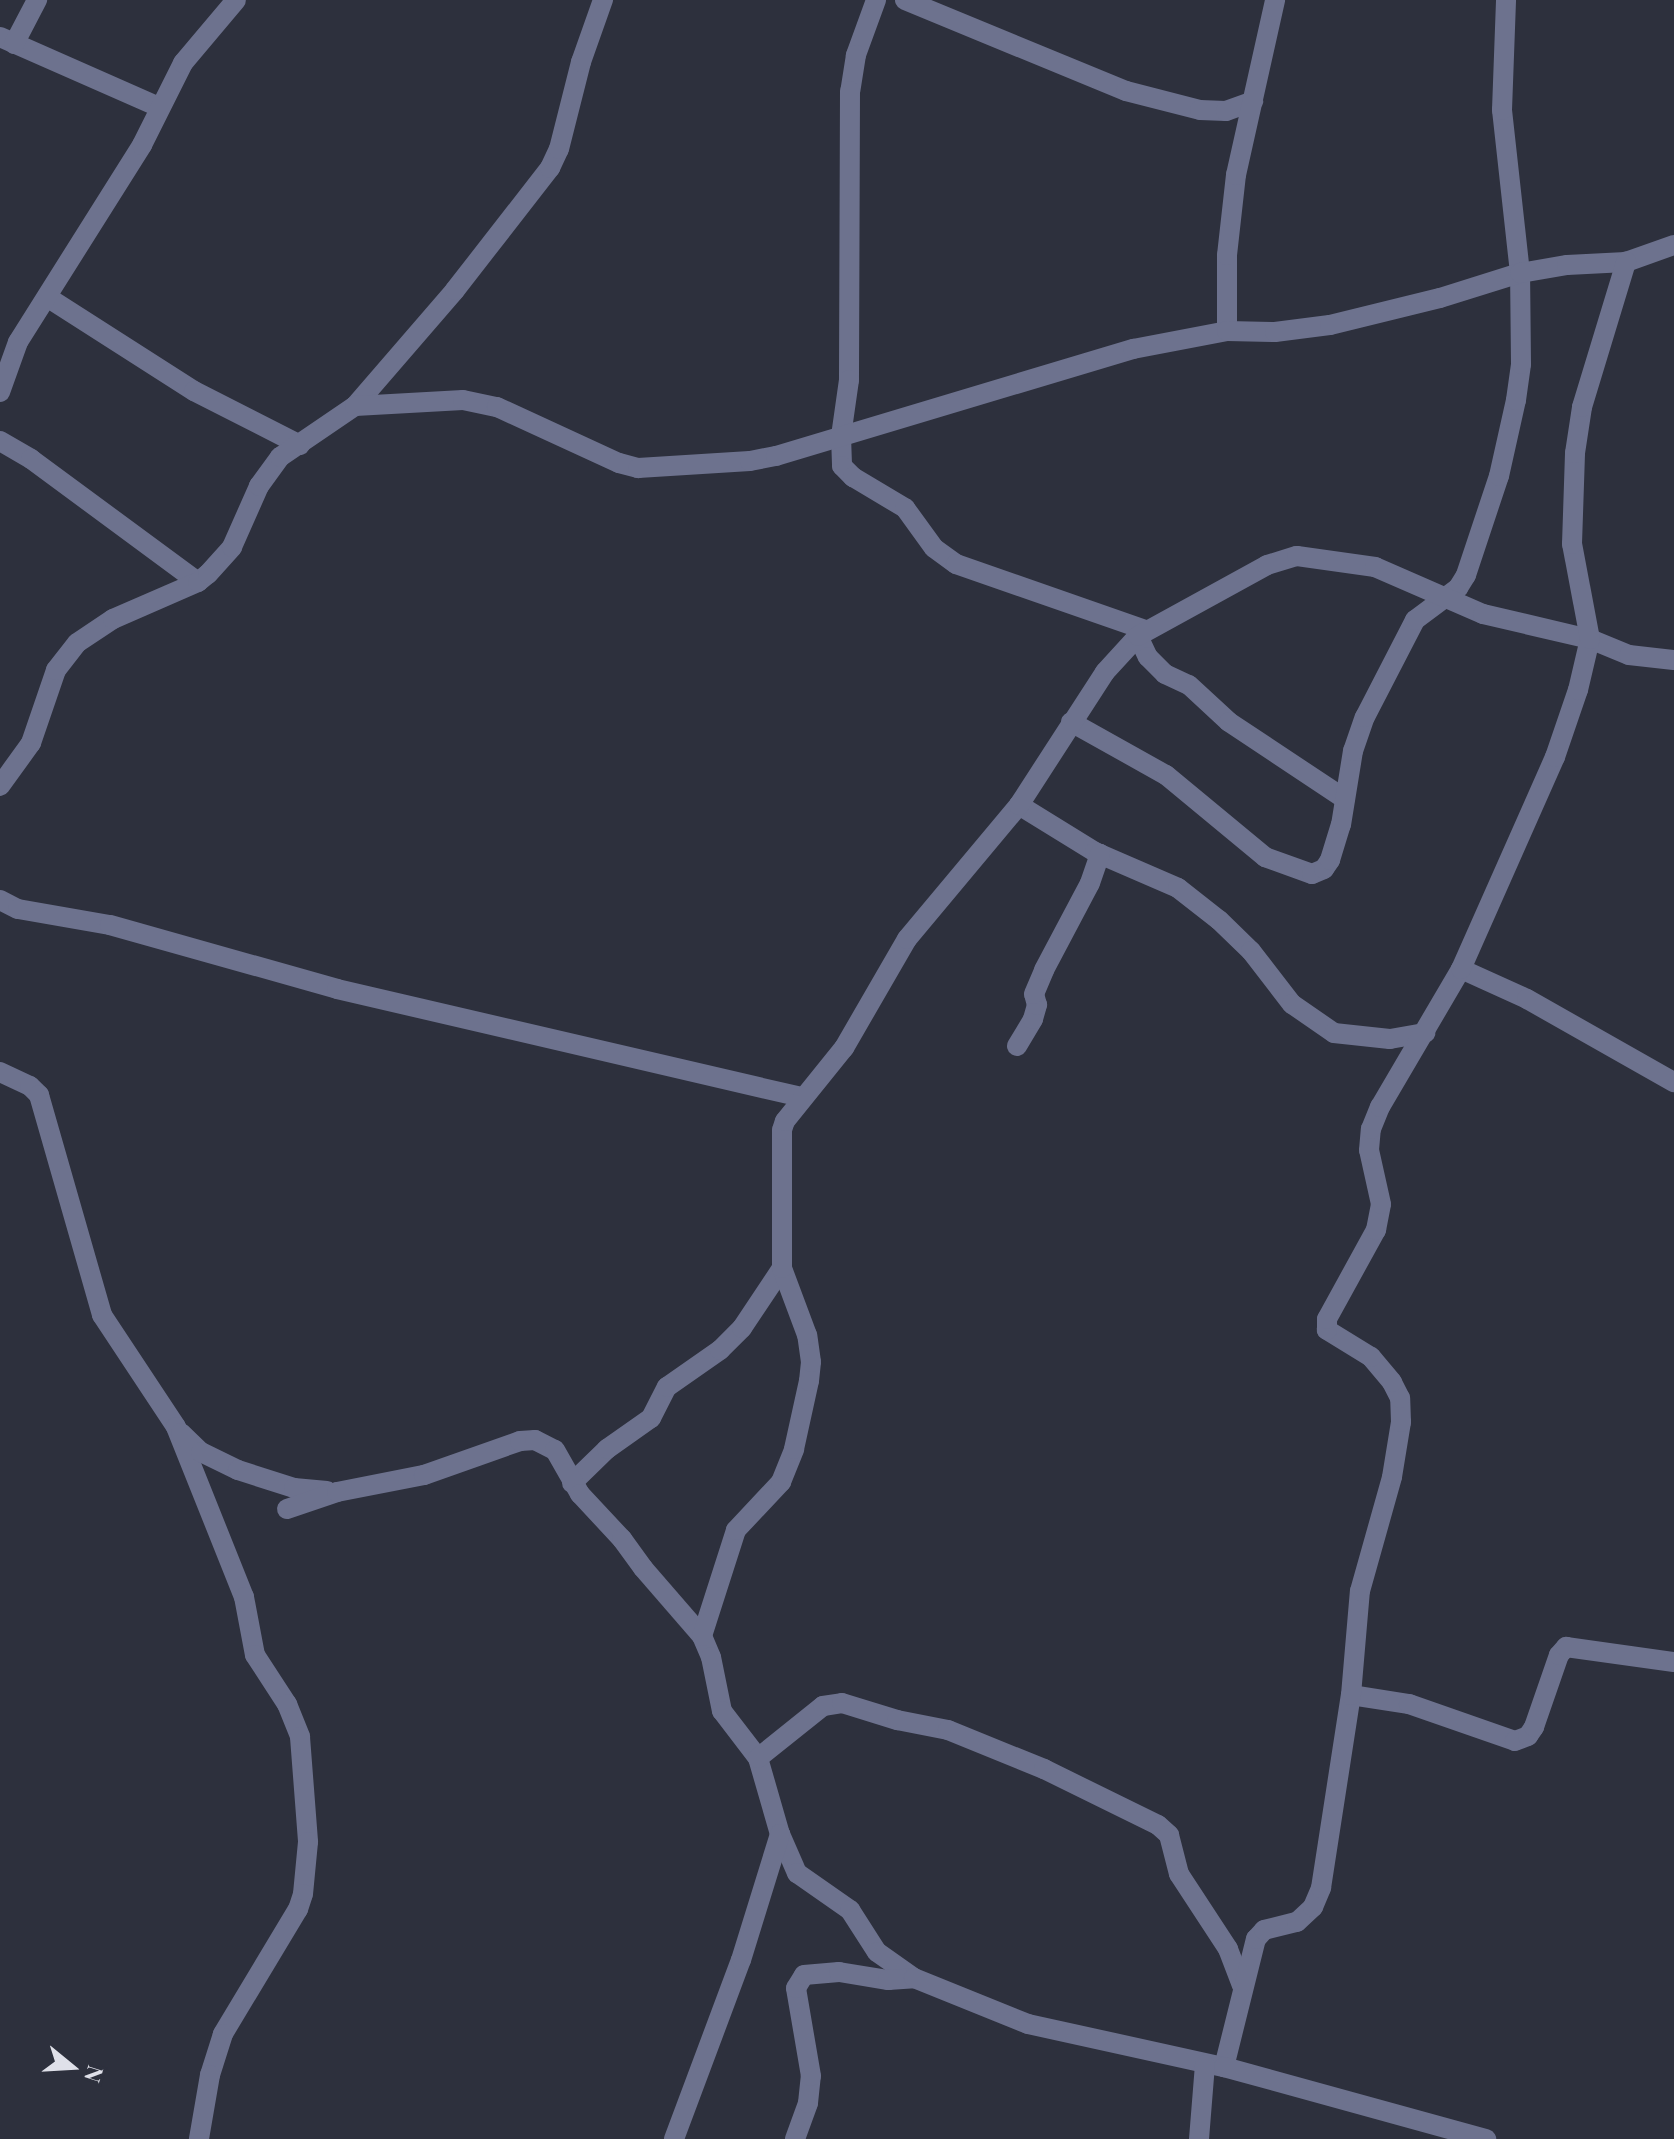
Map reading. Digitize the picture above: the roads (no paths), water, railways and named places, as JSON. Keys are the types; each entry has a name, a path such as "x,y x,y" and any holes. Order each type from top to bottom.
{"street":[{"path":"37,0 7,41 159,107"},
{"path":"0,392 18,342 142,145 159,107 191,51 236,0"},
{"path":"0,786 31,743 56,670 77,643 87,632 136,607 198,582 232,547 259,486 280,457 355,406 455,290 550,168 603,0"},
{"path":"876,0 856,55 850,91 849,380 840,453 847,472 905,508 934,548 956,564 1142,633"},
{"path":"905,0 1126,91 1200,110 1226,111 1253,101"},
{"path":"1071,722 1166,775 1265,857 1299,872 1312,874 1324,869 1330,860 1353,751 1365,717 1415,620 1458,588 1472,563 1499,476 1521,364 1520,273 1502,110 1506,0"},
{"path":"1227,331 1230,214 1277,1"},
{"path":"355,406 463,400 497,407 619,463 638,468 750,461 776,456 1133,349 1227,331 1275,332 1330,325 1440,298 1520,273 1567,265 1626,262 1674,245"},
{"path":"1199,2139 1214,2066 1243,1990 1251,1953 1260,1933 1297,1922 1317,1900 1351,1695 1360,1591 1392,1477 1401,1422 1400,1398 1381,1367 1361,1349 1327,1330 1326,1324 1376,1230 1381,1204 1369,1150 1371,1129 1380,1107 1461,969 1555,757 1578,690 1590,639 1572,544 1575,453 1582,407 1626,262"},
{"path":"47,297 194,391 300,445"},
{"path":"0,441 31,459 198,582"},
{"path":"702,1636 736,1530 775,1493 794,1449 811,1362 807,1335 782,1268 782,1130 802,1097 822,1080 844,1048 907,939 1019,805 1105,672 1142,633 1267,565 1297,556 1375,567 1483,614 1590,639 1629,655 1674,660"},
{"path":"1142,633 1148,657 1165,674 1189,685 1229,722 1345,799"},
{"path":"1019,805 1100,854 1178,888 1219,920 1251,951 1292,1004 1334,1033 1390,1039 1425,1033"},
{"path":"1017,1046 1033,1019 1037,1005 1034,994 1044,970 1090,883 1100,854"},
{"path":"0,900 18,909 110,925 337,989 802,1097"},
{"path":"1461,969 1527,999 1674,1082"},
{"path":"0,1072 30,1086 39,1095 102,1315 176,1427 201,1452 238,1470 294,1488 337,1492"},
{"path":"572,1483 623,1435 651,1418 667,1387 720,1350 742,1328 782,1268"},
{"path":"176,1427 244,1597 255,1655 287,1704 300,1737 308,1842 307,1879 298,1909 243,1997 215,2054 199,2139"},
{"path":"287,1509 337,1492 424,1475 527,1440 555,1450 572,1483 702,1636 711,1657 722,1711 758,1758 789,1859 802,1878 850,1910 877,1952 914,1978 1028,2024 1214,2066 1486,2139"},
{"path":"1351,1695 1409,1704 1515,1741 1528,1736 1534,1727 1559,1655 1566,1647 1674,1662"},
{"path":"758,1758 823,1706 842,1703 948,1730 1083,1788 1158,1825 1169,1835 1179,1874 1228,1949 1243,1990"},
{"path":"674,2139 741,1960 780,1834"},
{"path":"795,2139 808,2103 811,2076 798,2010 796,1988 800,1978 839,1972 888,1980 914,1978"}]}
